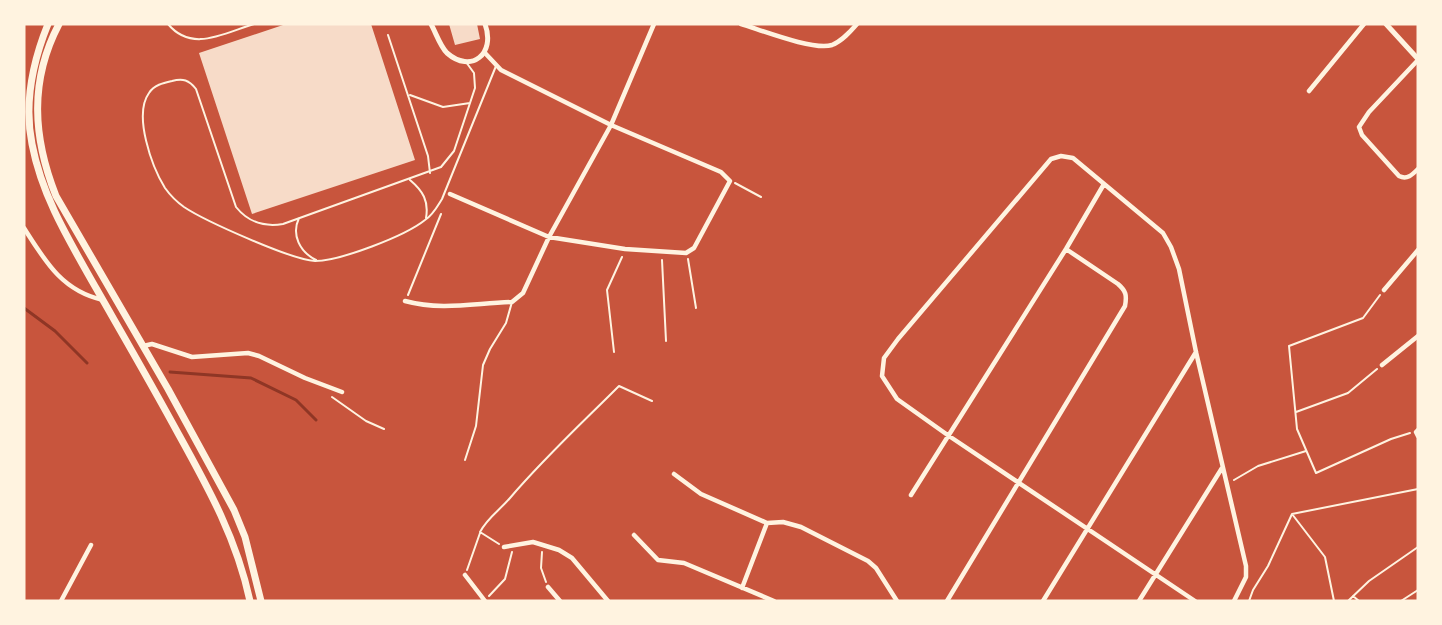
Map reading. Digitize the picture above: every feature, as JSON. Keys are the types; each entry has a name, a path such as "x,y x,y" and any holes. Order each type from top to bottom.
{"main road":[{"path":"48,24 35,63 30,92 32,142 38,172 60,225 159,397 221,513 243,569 250,601"},
{"path":"59,24 46,56 37,110 39,141 46,170 56,196 234,510 248,546 261,601"}],"street":[{"path":"431,24 443,48 449,54 465,60 474,60 485,53 488,46 485,24"},
{"path":"405,301 439,307 512,303 523,293 549,237 611,125 654,24"},
{"path":"741,24 817,46 831,46 841,41 857,24"},
{"path":"762,30 765,24"},
{"path":"1309,91 1365,24"},
{"path":"1386,24 1418,60 1359,126 1362,135 1398,176 1409,177 1418,169"},
{"path":"450,194 549,237 625,249 686,253 694,248 730,181 722,172 611,125 501,70 485,53"},
{"path":"1195,601 897,399 882,376 881,368 884,358 940,287 1051,159 1066,156 1073,158 1163,233 1171,247 1179,269 1222,468 1246,566 1246,577 1234,601"},
{"path":"911,495 1066,249 1104,184"},
{"path":"24,228 37,249 64,282 82,294 103,300"},
{"path":"947,601 1125,306 1127,297 1125,290 1066,249"},
{"path":"1384,290 1418,250"},
{"path":"1382,365 1418,336"},
{"path":"143,346 153,344 192,357 248,353 260,356 305,378 342,392"},
{"path":"1043,601 1196,352"},
{"path":"1139,601 1222,468"},
{"path":"674,474 701,494 767,523 783,522 801,527 868,561 876,568 897,601"},
{"path":"742,588 767,523"},
{"path":"634,535 658,560 684,563 774,601"},
{"path":"504,547 533,542 560,550 572,558 608,601"},
{"path":"61,601 91,545"},
{"path":"465,575 484,601"},
{"path":"548,587 560,601"}],"lane":[{"path":"168,24 175,32 198,40 254,24"},
{"path":"388,35 429,156 430,173"},
{"path":"465,60 476,78 454,151 441,167 430,173 283,224 271,226 259,223 241,213 236,207 196,89 186,80 178,79 157,85 149,92 143,109 144,132 158,174 173,198 184,207 203,218 290,255 317,261 333,259 396,236 426,220 442,199 496,66"},
{"path":"408,94 443,107 470,103"},
{"path":"410,180 425,198 428,206 426,220"},
{"path":"301,216 296,225 298,243 304,253 317,261"},
{"path":"465,460 476,426 483,365 506,323 512,303"}],"path":[{"path":"730,181 761,197"},
{"path":"614,352 607,290 625,249"},
{"path":"662,251 666,341"},
{"path":"686,253 696,308"},
{"path":"1384,290 1363,318 1289,346 1297,429 1316,473 1391,439 1417,433"},
{"path":"1295,412 1348,393 1382,365"},
{"path":"465,575 480,532 487,520 538,465 619,386 652,400"},
{"path":"331,396 366,421 384,429"},
{"path":"1226,485 1258,466 1306,451"},
{"path":"1292,514 1418,489"},
{"path":"1249,601 1292,514"},
{"path":"1292,514 1325,557 1334,601"},
{"path":"480,532 504,547"},
{"path":"543,545 541,568 548,587"},
{"path":"484,601 505,579 514,546"},
{"path":"1348,601 1377,575 1418,547"},
{"path":"1401,601 1418,590"},
{"path":"1353,596 1359,601"}],"building":[{"path":"286,24 371,24 415,160 252,214 199,53"},
{"path":"449,24 477,24 480,39 455,45"}],"waterway":[{"path":"24,308 55,331 87,363"},
{"path":"170,372 251,378 296,400 316,420"}]}
